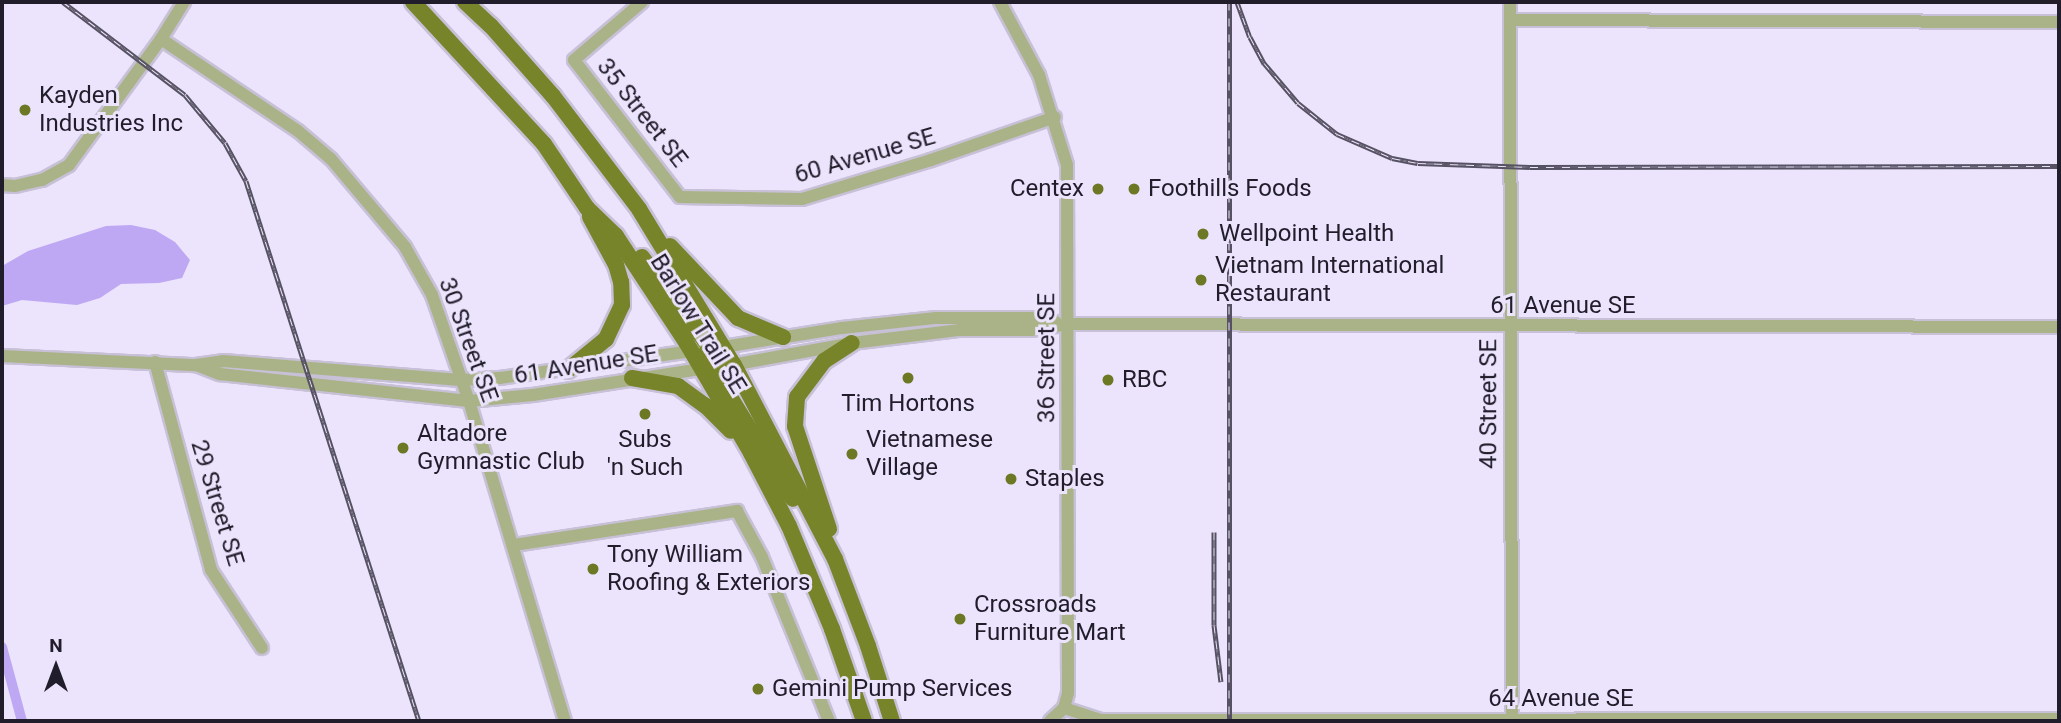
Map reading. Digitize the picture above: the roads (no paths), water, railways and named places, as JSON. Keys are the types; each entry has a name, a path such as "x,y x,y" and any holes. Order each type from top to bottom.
{"main road":[{"path":"399,2 438,28"},
{"name":"Barlow Trail SE","path":"414,2 544,144 587,208 616,236 691,351 706,368 789,526 832,629 864,721"},
{"name":"Barlow Trail SE","path":"465,2 491,26 553,96 639,209 716,348 734,365 835,559 868,646 892,721"},
{"path":"471,2 491,26"},
{"path":"568,370 606,339 622,305 621,282 616,265 587,208"},
{"path":"639,209 716,298 738,318 783,337"},
{"path":"616,236 631,242 716,348"},
{"path":"835,559 833,539 795,426 796,407 797,397 807,380 824,361 852,343"},
{"path":"706,368 797,506 816,522"},
{"path":"632,378 678,386 706,406 751,453"}],"street":[{"path":"2,185 15,186 42,180 69,165 161,39 184,2"},
{"name":"35 Street SE","path":"642,2 574,60 680,197"},
{"name":"36 Street SE","path":"1000,2 1039,75 1055,117 1067,165 1068,681 1064,709"},
{"name":"40 Street SE","path":"1510,2 1512,720"},
{"path":"1510,20 2059,22"},
{"name":"30 Street SE","path":"161,39 298,131 331,159 405,247 432,295 469,401 565,721"},
{"name":"60 Avenue SE","path":"680,197 802,199 931,160 1055,117"},
{"name":"61 Avenue SE","path":"2,356 196,365 223,361 460,380 568,370 936,317 1031,317 1067,324"},
{"name":"61 Avenue SE","path":"196,365 220,374 469,401 533,395 632,378 734,365 852,343 960,330 1031,330 1067,324 2059,327"},
{"name":"29 Street SE","path":"155,362 211,570 262,648"},
{"path":"514,545 737,511 762,557 829,721"},
{"path":"1050,721 1064,709"},
{"name":"64 Avenue SE","path":"1064,709 1101,720 2059,719"}],"waterway":[{"path":"2,647 22,721"}],"railway":[{"path":"63,2 185,95 225,143 246,181 419,721"},
{"path":"1229,2 1229,721"},
{"path":"1237,2 1250,37 1264,63 1298,103 1337,134 1392,158 1418,163 1530,167 2059,166"},
{"path":"1214,532 1214,625 1221,682"}],"place":[{"name":"Kayden Industries Inc","path":"25,110"},
{"name":"Centex","path":"1098,189"},
{"name":"Foothills Foods","path":"1134,189"},
{"name":"Wellpoint Health","path":"1203,234"},
{"name":"Vietnam International Restaurant","path":"1201,280"},
{"name":"Tim Hortons","path":"908,378"},
{"name":"RBC","path":"1108,380"},
{"name":"Subs 'n Such","path":"645,414"},
{"name":"Altadore Gymnastic Club","path":"403,448"},
{"name":"Vietnamese Village","path":"852,454"},
{"name":"Staples","path":"1011,479"},
{"name":"Tony William Roofing & Exteriors","path":"593,569"},
{"name":"Crossroads Furniture Mart","path":"960,619"},
{"name":"Gemini Pump Services","path":"758,689"}]}
